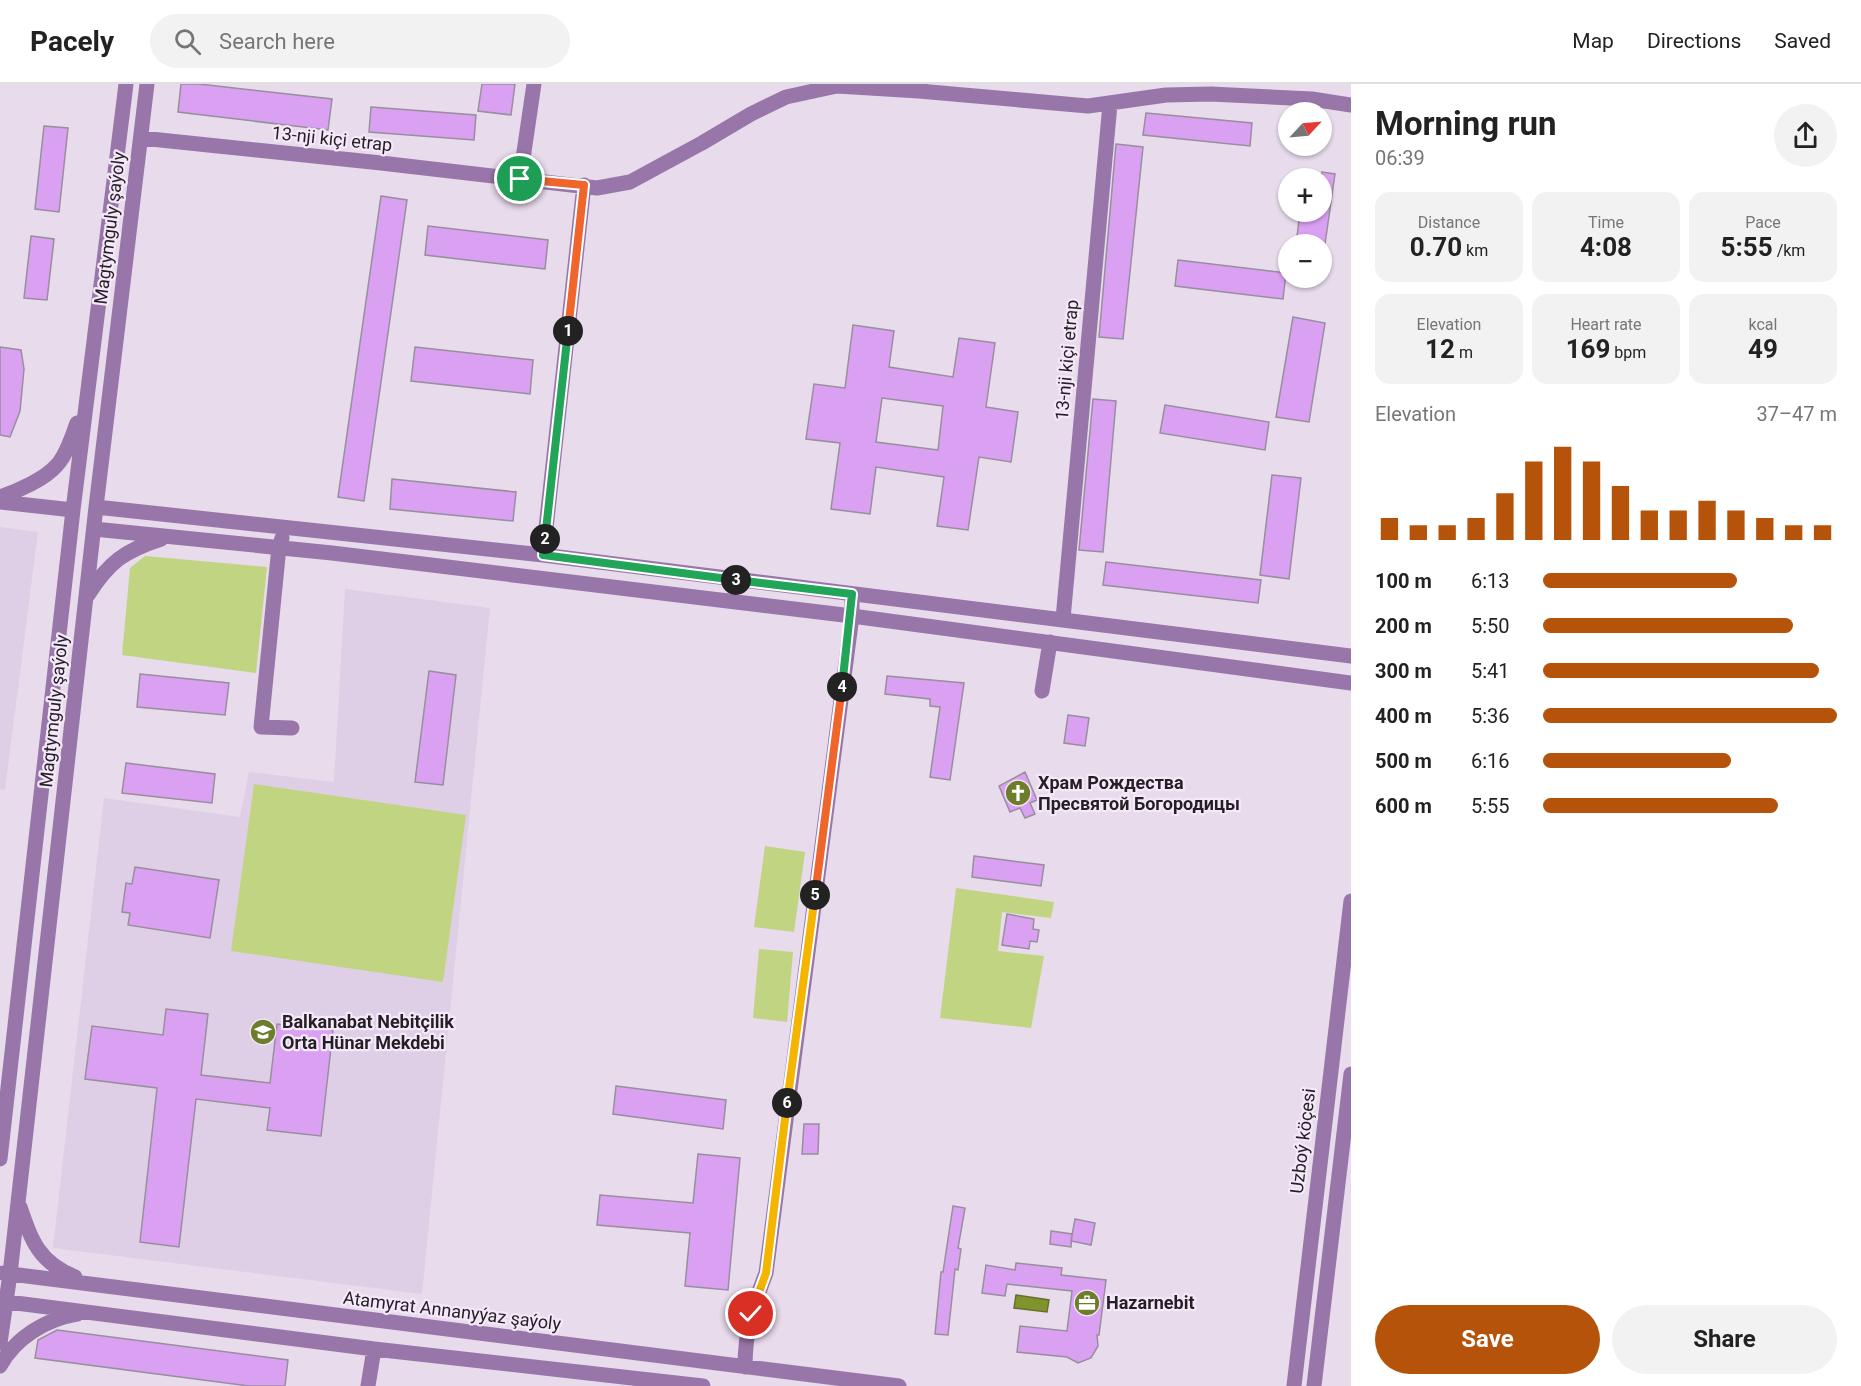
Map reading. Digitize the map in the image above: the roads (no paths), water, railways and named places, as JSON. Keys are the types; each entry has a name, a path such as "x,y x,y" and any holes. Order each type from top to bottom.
{"street":[{"name":"Magtymguly şaýoly","path":"0,1159 86,397 126,84"},
{"name":"Magtymguly şaýoly","path":"0,1343 5,1273 18,1203 96,507 147,84"},
{"path":"520,179 534,84"},
{"name":"13-nji kiçi etrap","path":"141,138 597,188 630,182 751,114 786,97 837,85 920,87 1088,106 1212,89 1351,105"},
{"name":"13-nji kiçi etrap","path":"1063,619 1110,104"},
{"path":"543,555 584,185"},
{"path":"0,497 32,483 57,465 70,443 86,397"},
{"path":"0,502 73,510"},
{"path":"96,507 543,555 1351,656"},
{"path":"286,527 279,547 261,727 291,728"},
{"path":"94,529 279,547 852,616 1351,683"},
{"path":"86,598 111,563 127,552 169,537"},
{"path":"745,1367 745,1346 751,1314 766,1273 852,616 852,594"},
{"path":"1042,691 1050,642"},
{"name":"Uzboý köçesi","path":"1294,1386 1351,901"},
{"path":"1314,1386 1351,1074"},
{"path":"18,1203 29,1234 42,1255 57,1270 97,1285"},
{"name":"Atamyrat Annanyýaz şaýoly","path":"5,1273 898,1386"},
{"path":"3,1301 696,1386"},
{"path":"0,1366 5,1356 22,1338 63,1317 89,1312"},
{"path":"368,1386 374,1348"}],"place":[{"name":"Храм Рождества Пресвятой Богородицы","path":"1018,793"},
{"name":"Balkanabat Nebitçilik Orta Hünar Mekdebi","path":"263,1032"},
{"name":"Hazarnebit","path":"1087,1303"}]}
